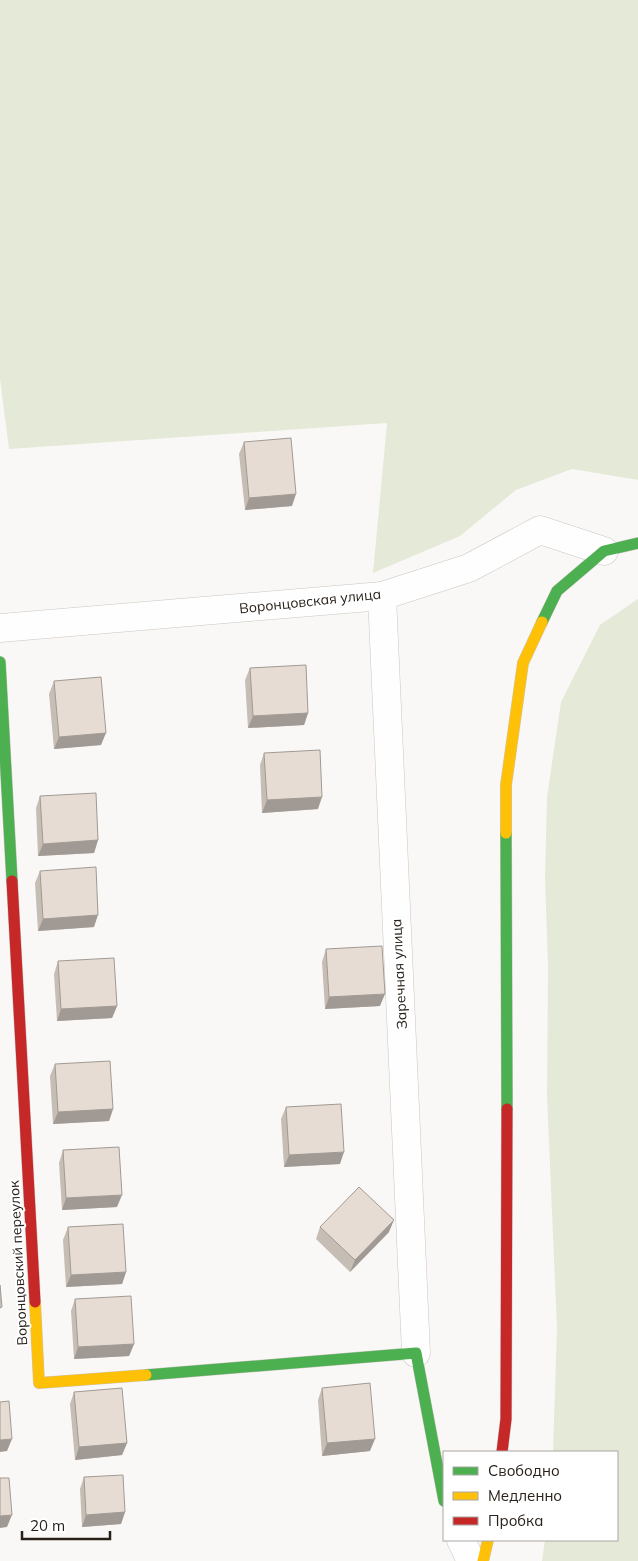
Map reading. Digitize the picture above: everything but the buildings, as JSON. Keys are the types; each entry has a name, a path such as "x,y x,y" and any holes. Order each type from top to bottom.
{"street":[{"name":"Воронцовская улица","path":"0,628 382,596 470,568 540,530 604,551"},
{"path":"502,1451 506,1419 507,1260 506,785 523,663 557,591 604,551 638,543"},
{"name":"Заречная улица","path":"382,596 416,1353"},
{"name":"Воронцовский переулок","path":"0,662 39,1383 416,1353"},
{"path":"416,1353 443,1496"},
{"path":"461,1541 471,1561"},
{"path":"483,1561 488,1541"}],"green space":[{"path":"0,0 638,0 638,480 572,469 516,490 460,536 373,573 387,423 9,449 0,379"},
{"path":"638,599 638,1561 542,1561 545,1541 618,1541 618,1451 553,1451 557,1328 547,1096 548,967 545,877 547,797 561,702 600,625"}],"traffic: fast":[{"path":"542,622 557,591 604,551 638,543"},
{"path":"0,662 12,881"},
{"path":"506,833 507,1109"},
{"path":"146,1375 416,1353 443,1496"}],"traffic: slow":[{"path":"506,833 506,785 523,663 542,622"},
{"path":"35,1302 39,1383 146,1375"},
{"path":"483,1561 488,1541"}],"traffic: jam":[{"path":"12,881 35,1302"},
{"path":"502,1451 506,1419 507,1109"}]}
